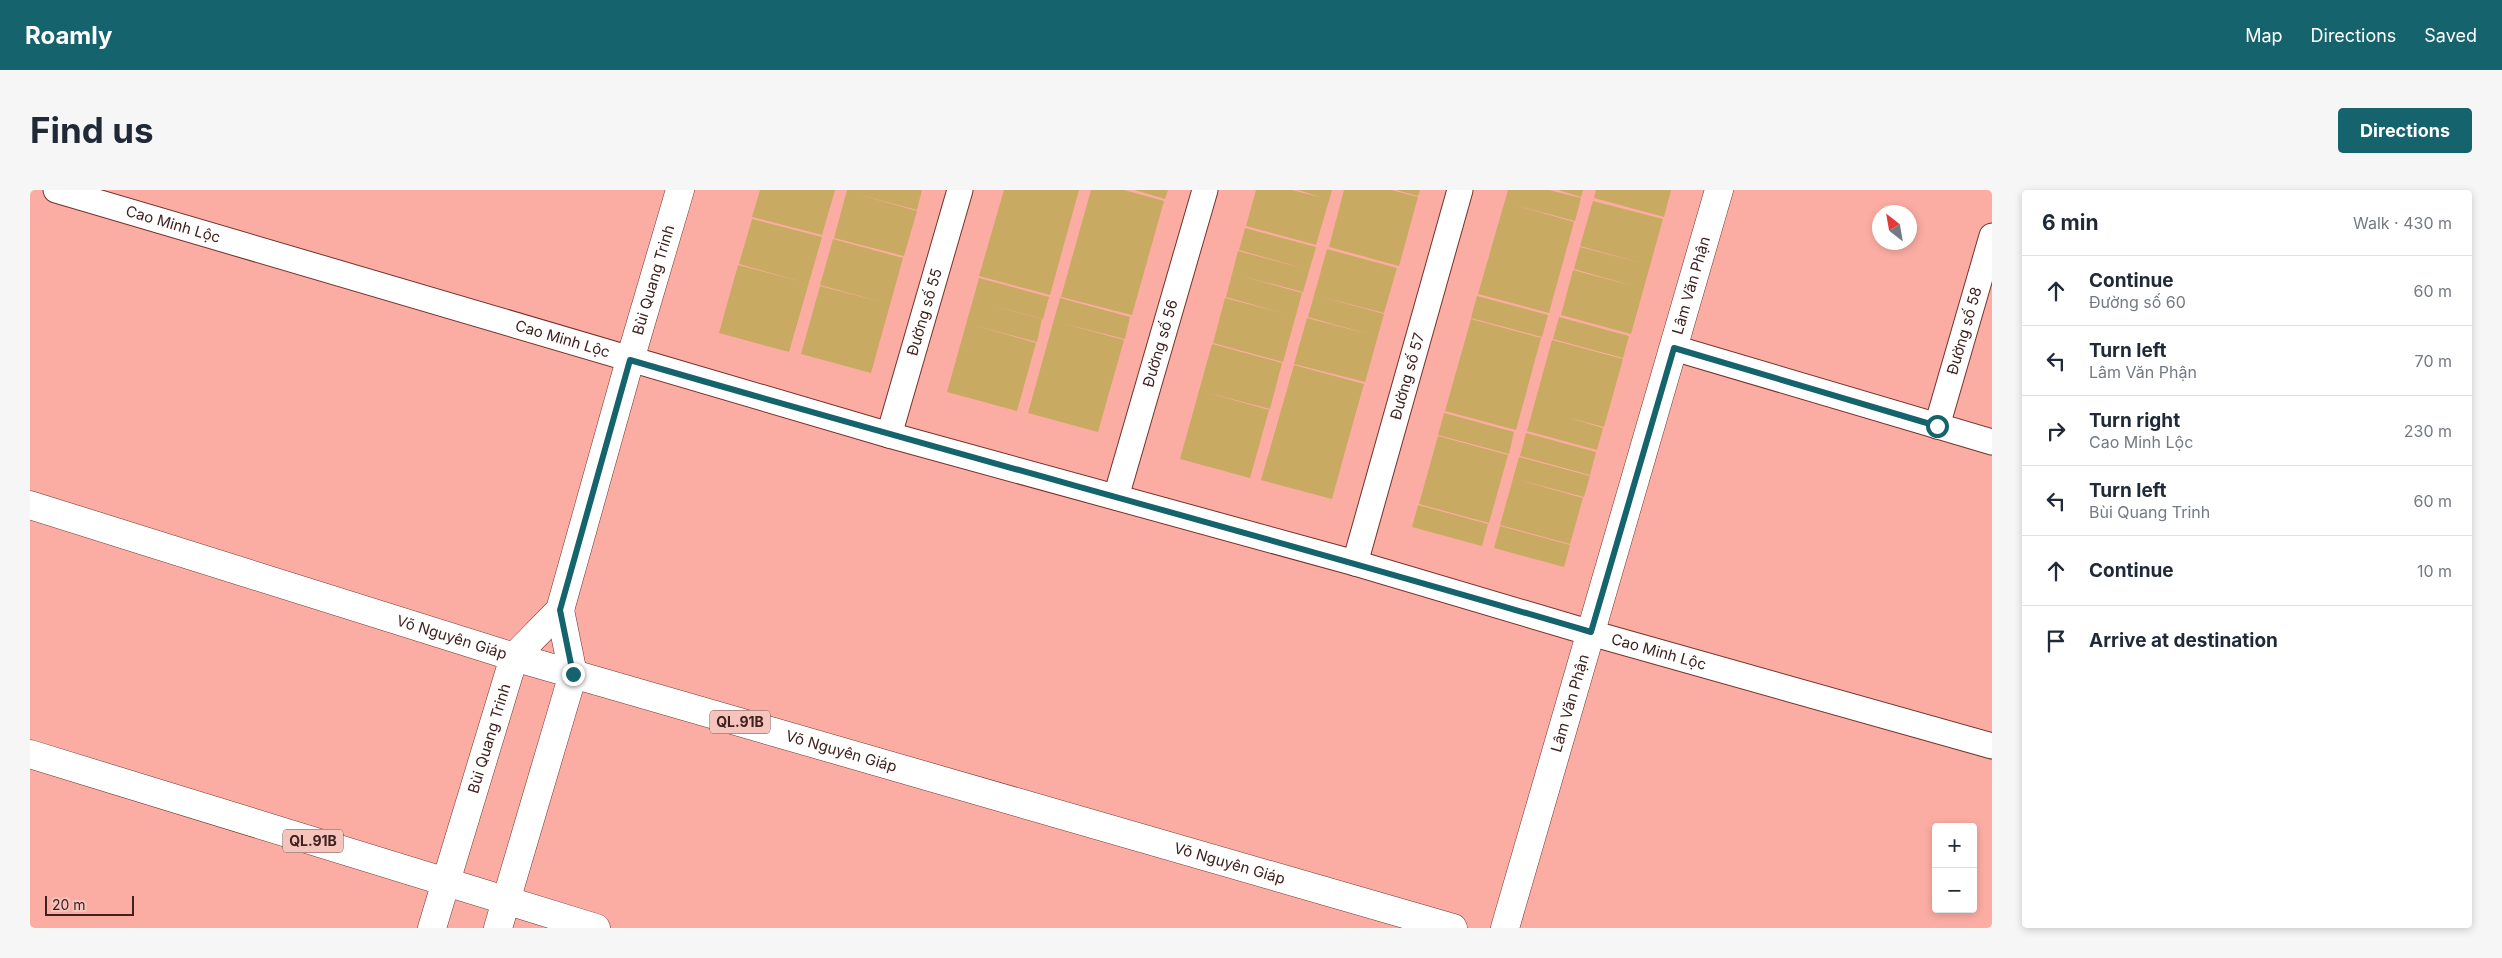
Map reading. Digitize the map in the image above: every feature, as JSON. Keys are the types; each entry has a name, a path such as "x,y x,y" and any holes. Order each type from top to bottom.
{"main road":[{"name":"Bùi Quang Trinh","path":"432,928 514,657 560,610 680,190"},
{"name":"Lâm Văn Phận","path":"1505,928 1719,190"},
{"name":"Võ Nguyên Giáp","path":"30,505 514,657 1453,928"},
{"path":"498,928 573,674 560,610"},
{"name":"QL.91B","path":"30,754 596,928"}],"street":[{"name":"Cao Minh Lộc","path":"56,190 889,435 1355,563 1992,746"},
{"name":"Đường số 55","path":"889,435 960,190"},
{"name":"Đường số 56","path":"1116,497 1205,190"},
{"name":"Đường số 57","path":"1355,563 1460,190"},
{"name":"Đường số 58","path":"1937,426 1992,236"},
{"path":"1674,348 1992,442"}],"building":[{"path":"760,190 835,190 822,235 752,217"},
{"path":"847,190 922,190 917,210 853,193 917,211 904,256 834,238"},
{"path":"1004,190 1079,190 1050,295 979,276"},
{"path":"1091,190 1124,190 1164,201 1132,315 1061,297"},
{"path":"1135,190 1168,190 1165,199"},
{"path":"1256,190 1292,190 1323,198 1298,190 1332,190 1316,245 1246,226"},
{"path":"1344,190 1391,190 1418,197 1399,266 1329,247"},
{"path":"1396,190 1420,190 1418,196"},
{"path":"1508,190 1549,190 1581,198 1575,221 1511,204 1574,222 1549,313 1478,294"},
{"path":"1558,190 1583,190 1581,197"},
{"path":"1596,190 1671,190 1664,217 1594,198"},
{"path":"1593,201 1663,219 1631,334 1561,315 1573,270 1637,287 1574,269 1580,247 1645,264 1580,246"},
{"path":"752,219 822,237 789,352 719,333 738,265 803,282 739,264"},
{"path":"1245,228 1316,247 1303,292 1238,275 1302,293 1283,362 1213,343 1225,298 1290,315 1226,297 1238,251 1302,268 1239,250"},
{"path":"833,239 903,258 871,373 801,354 820,286 885,303 820,285"},
{"path":"1327,249 1397,268 1384,313 1319,296 1384,314 1365,382 1294,364 1307,318 1372,335 1308,317"},
{"path":"979,278 1049,297 1043,319 979,302 1042,319 1037,342 973,325 1036,343 1017,411 947,392"},
{"path":"1477,296 1548,315 1542,337 1471,318"},
{"path":"1060,298 1130,317 1125,339 1061,323 1124,340 1098,432 1028,413"},
{"path":"1559,317 1629,336 1623,358 1553,339"},
{"path":"1471,319 1541,338 1516,430 1445,411"},
{"path":"1552,340 1623,359 1604,427 1569,418 1603,428 1597,450 1527,431"},
{"path":"1212,344 1282,363 1270,409 1205,392 1269,410 1250,478 1180,459"},
{"path":"1294,365 1364,384 1332,499 1261,480"},
{"path":"1444,413 1514,432 1509,454 1438,435"},
{"path":"1526,433 1596,452 1590,475 1520,456"},
{"path":"1438,436 1508,455 1489,523 1419,504"},
{"path":"1519,457 1590,476 1584,497 1519,480 1583,498 1570,544 1500,525"},
{"path":"1418,505 1488,524 1482,546 1412,527"},
{"path":"1500,526 1570,545 1564,567 1494,548"}],"route":[{"path":"573,674 560,610 630,360 889,435 1355,563 1591,632 1674,348 1937,426"}]}
